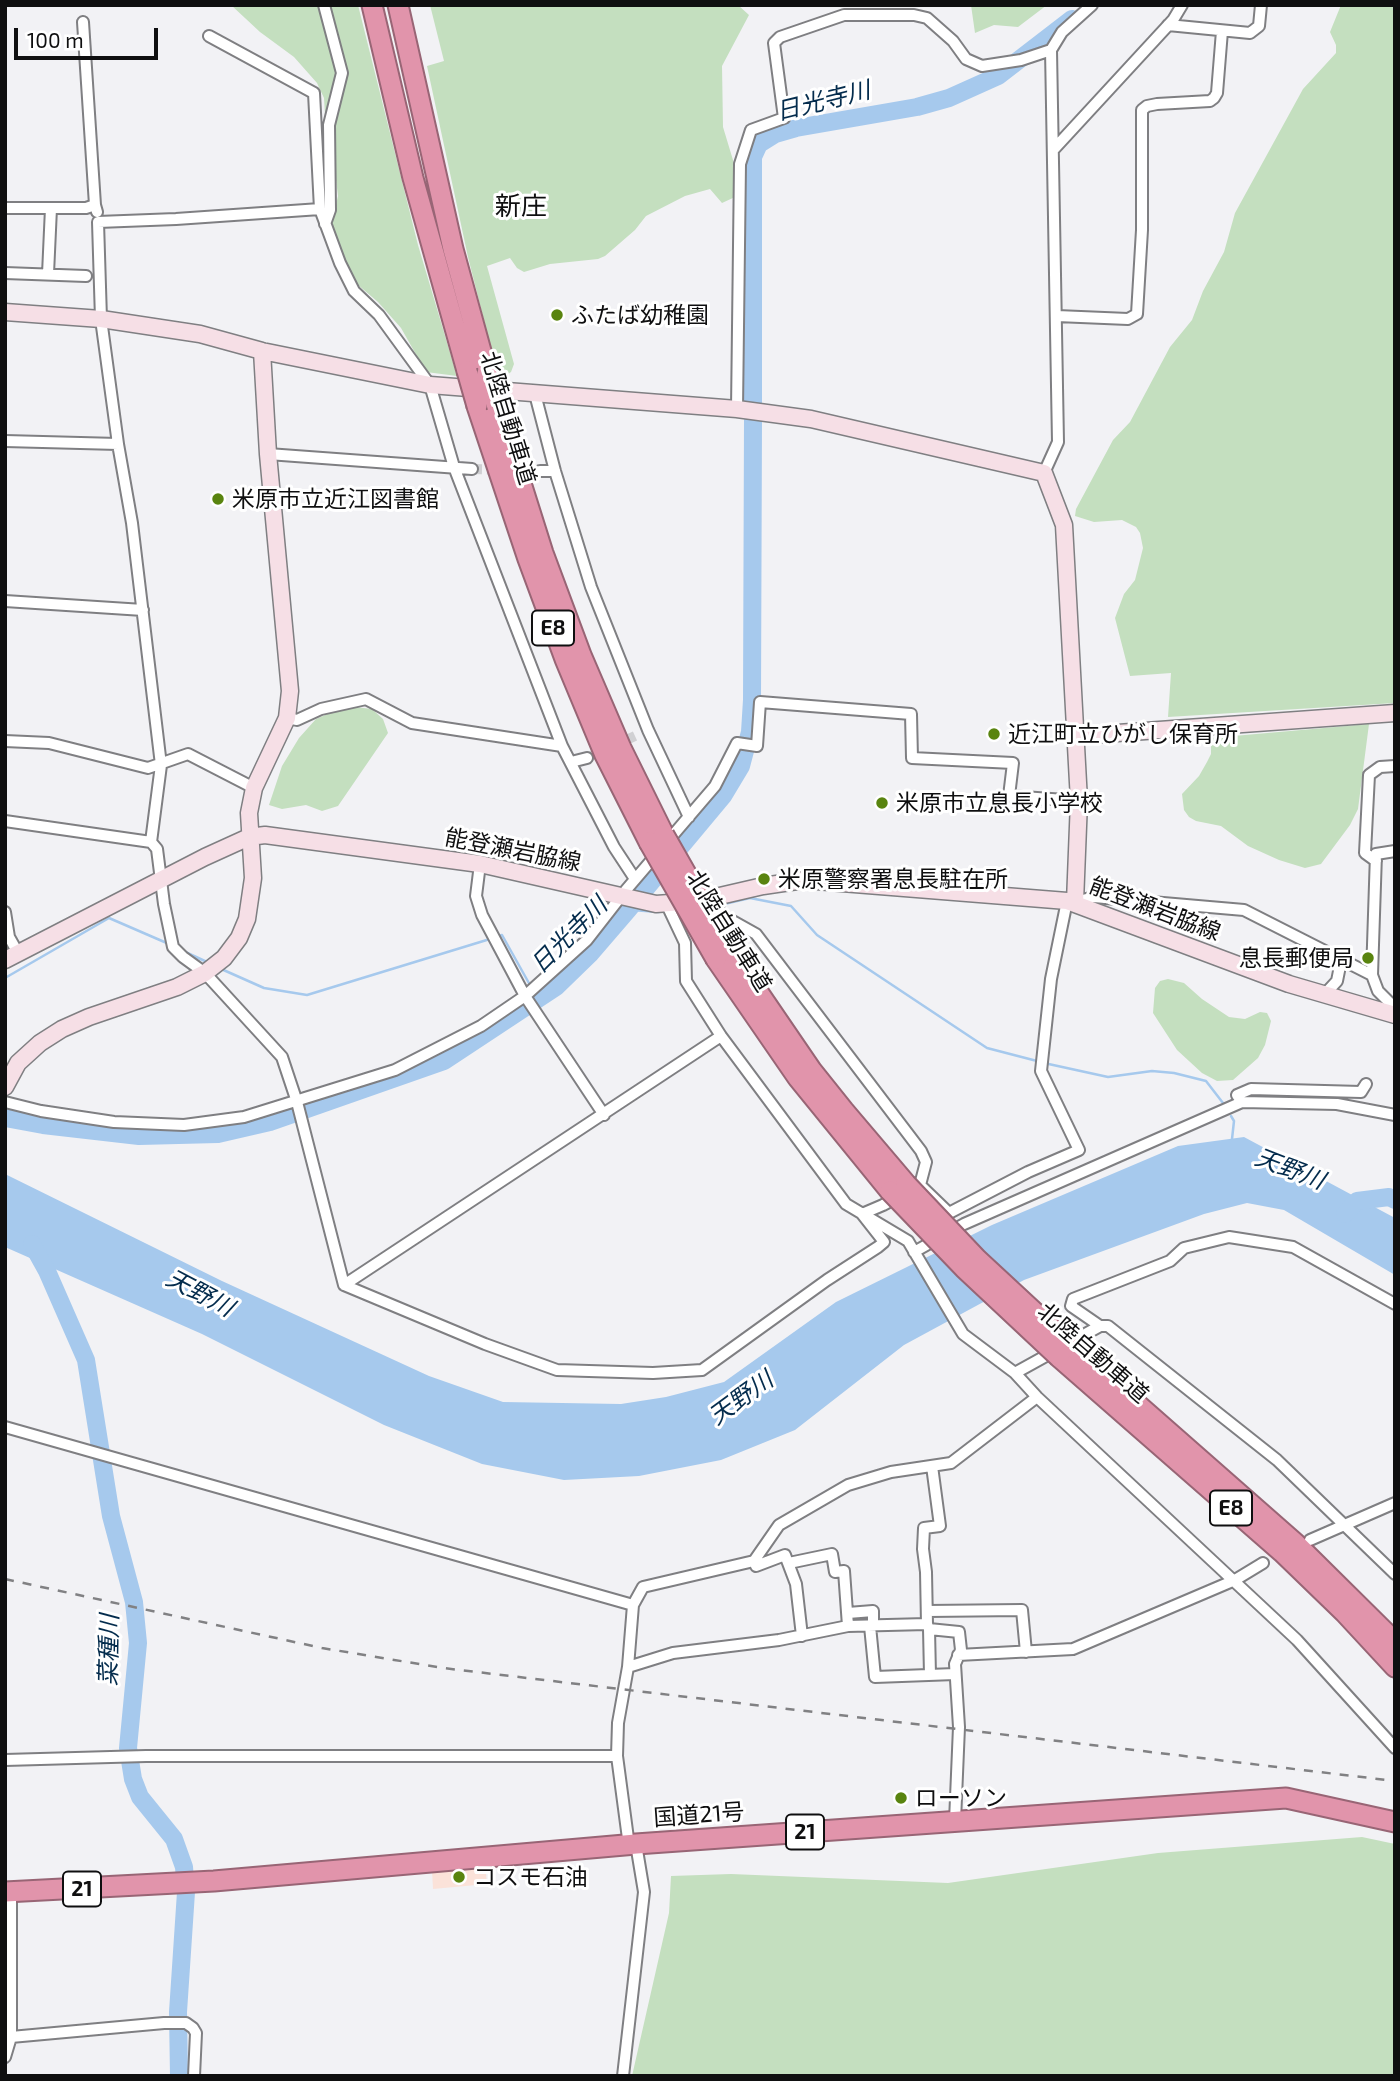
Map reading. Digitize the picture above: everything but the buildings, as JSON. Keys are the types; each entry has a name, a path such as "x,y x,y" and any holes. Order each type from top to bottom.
{"highway":[{"name":"北陸自動車道","path":"372,5 413,178 467,371 487,406 576,644 621,748 656,839 798,1078 905,1187 964,1268 1296,1544 1395,1642"},
{"name":"北陸自動車道","path":"398,5 446,224 487,373 487,406"},
{"name":"北陸自動車道","path":"1066,1352 1282,1552 1371,1641 1395,1669"},
{"name":"国道21号","path":"8,1892 214,1881 633,1845 1286,1798 1395,1822"}],"street":[{"path":"324,5 342,74 329,125 330,210 326,224"},
{"path":"905,1187 949,1213 1028,1172 1079,1150 1041,1071 1051,979 1071,902 1079,802 1063,524 1044,473 1058,442 1051,50 1062,32 1092,5"},
{"path":"1054,149 1168,25 1182,5"},
{"path":"1168,25 1251,33 1259,26 1261,5"},
{"path":"737,410 740,163 751,130 784,118 774,43 780,37 844,15 914,15 927,18 954,41 966,59 982,66 1021,60 1051,50"},
{"path":"83,22 98,222 101,319 143,610 161,765 151,842"},
{"path":"1057,316 1128,319 1137,314 1142,230 1142,110 1157,104 1210,101 1214,98 1217,93 1222,31"},
{"path":"209,36 314,93 320,209 340,263 354,291 379,314 430,385 454,467 562,746 614,847 635,879"},
{"path":"5,208 86,208 95,205"},
{"path":"48,274 51,208"},
{"path":"98,222 320,209"},
{"path":"5,272 86,276"},
{"path":"5,312 101,319 200,334 262,351 430,385 737,410 811,419 1044,473"},
{"path":"5,1087 18,1063 40,1043 62,1029 177,987 205,973 224,958 239,937 247,919 253,878 249,813 254,788 287,718 290,691 268,454 262,351"},
{"path":"535,394 555,471 591,587 648,730 689,817"},
{"path":"5,441 118,444"},
{"path":"268,454 472,468"},
{"path":"540,471 555,471"},
{"path":"5,601 143,610"},
{"path":"287,718 297,720 321,709 366,699 412,723 562,746"},
{"path":"5,1102 41,1111 114,1122 184,1125 244,1117 297,1103 395,1070 481,1026 524,996 587,940 715,786 737,743 757,746 760,702 911,714 912,758 1013,764 1009,796 1079,802"},
{"path":"1076,736 1395,713"},
{"path":"635,737 648,730"},
{"path":"5,741 50,743 148,768 161,765 173,757 188,754 254,788"},
{"path":"571,762 587,758"},
{"path":"1376,861 1365,853 1369,775 1380,767 1395,766"},
{"path":"5,821 151,842 157,849 160,881 173,947 205,973 282,1057 297,1103 344,1285"},
{"name":"能登瀬岩脇線","path":"11,956 249,837 265,835 480,864 667,905 804,880 1071,902 1289,984 1394,1015"},
{"path":"1394,1015 1392,1005 1378,991 1372,975 1376,854 1395,851"},
{"path":"480,864 476,896 482,915 524,996 604,1115"},
{"path":"1071,902 1094,897 1244,910 1372,975"},
{"path":"713,898 722,915 756,934 921,1151 926,1162 905,1187 883,1205 862,1214"},
{"path":"667,905 685,943 686,981 722,1036 846,1204 908,1241 963,1335 1014,1373 1235,1580 1297,1640 1395,1748"},
{"path":"5,912 11,956"},
{"path":"1325,994 1337,981 1341,961"},
{"path":"344,1285 722,1036"},
{"path":"1242,1102 1237,1095 1251,1088 1361,1092 1366,1084"},
{"path":"914,1252 964,1224 1242,1102 1337,1104 1395,1115"},
{"path":"344,1285 485,1344 557,1370 653,1373 702,1370 827,1280 878,1248 884,1242 862,1214"},
{"path":"1100,1326 1071,1306 1073,1299 1170,1261 1184,1248 1229,1237 1293,1247 1395,1304"},
{"path":"1014,1373 1100,1326 1108,1326 1277,1460 1395,1574"},
{"path":"623,2076 644,1892 617,1756 618,1723 628,1667 633,1605 643,1587 754,1561 779,1525 848,1485 891,1472 951,1463 1037,1397"},
{"path":"5,1427 633,1605"},
{"path":"930,1675 924,1528 940,1526 932,1466"},
{"path":"1310,1540 1395,1503"},
{"path":"789,1563 832,1554 835,1572 844,1571 848,1626"},
{"path":"754,1561 756,1566 785,1555 796,1584 802,1636"},
{"path":"958,1655 1073,1649 1235,1580 1264,1563"},
{"path":"848,1613 873,1611 875,1677 956,1674"},
{"path":"927,1611 1021,1611 1026,1652"},
{"path":"628,1667 673,1653 802,1636 848,1626 928,1626 959,1632 961,1650 955,1664 959,1729 955,1821"},
{"path":"5,1760 146,1756 617,1756"},
{"path":"5,2057 9,2030 8,1892"},
{"path":"9,2030 186,2023 196,2033 194,2076"}],"shaded area":[{"name":"コスモ石油","path":"485,1865 487,1884 433,1889 432,1870"}],"green space":[{"path":"231,5 358,5 418,245 457,376 426,372 401,328 378,302 351,279 330,230 338,196 327,148 324,98 317,83 294,57 260,32"},
{"path":"430,5 738,5 749,15 722,66 723,127 736,170 735,197 722,203 710,189 685,196 646,216 635,230 598,259 550,264 524,272 517,268 510,258 487,266 514,364 511,372 499,380 468,257 427,66 444,61"},
{"path":"971,5 1047,5 1018,27 994,25 975,33"},
{"path":"1341,5 1395,5 1395,703 1168,717 1171,673 1130,676 1115,618 1124,594 1135,580 1143,548 1140,533 1136,527 1122,520 1094,522 1075,516 1076,509 1113,440 1130,422 1170,347 1192,320 1203,291 1224,252 1235,213 1303,89 1336,53 1336,45 1330,32"},
{"path":"346,706 372,709 383,719 388,733 338,806 322,811 306,805 282,809 269,805 282,766 299,738 316,719"},
{"path":"1369,724 1358,809 1350,825 1321,864 1305,868 1279,860 1248,846 1221,826 1196,821 1184,810 1182,794 1199,776 1207,762 1211,754 1211,738"},
{"path":"1168,979 1184,983 1229,1017 1245,1019 1260,1012 1267,1013 1271,1021 1265,1045 1258,1058 1233,1080 1217,1081 1202,1073 1177,1050 1153,1013 1155,988 1160,981"},
{"path":"1362,1837 1395,1844 1395,2076 632,2076 669,1913 671,1876 731,1874 948,1883 1158,1853"}],"water":[{"name":"天野川","path":"1244,1137 1395,1218 1395,1275 1284,1210 1247,1203 1204,1214 1024,1280 904,1345 795,1430 721,1460 639,1476 564,1480 482,1464 384,1425 202,1334 5,1247 5,1174 222,1281 429,1376 503,1402 621,1404 666,1397 724,1382 836,1302 992,1225 1178,1146"}],"waterway":[{"name":"日光寺川","path":"753,403 753,157 759,144 775,134 796,128 917,107 949,98 998,76 1072,19"},
{"name":"日光寺川","path":"5,1118 139,1136 218,1134 270,1122 444,1061 556,987 591,953 628,910 723,796 741,766 750,732 752,700 753,420"},
{"path":"720,905 750,898 791,906 817,935 987,1048 1037,1061"},
{"path":"618,909 659,912"},
{"path":"5,978 109,918 169,944"},
{"path":"496,937 502,935 530,985 532,983"},
{"path":"219,968 264,988 307,995 490,939"},
{"path":"181,950 207,962"},
{"path":"1044,1063 1108,1077 1152,1071 1174,1073 1206,1081 1223,1103"},
{"path":"1231,1116 1234,1121 1232,1139"},
{"path":"1345,1214 1357,1201 1389,1197 1395,1200"},
{"name":"菜種川","path":"32,1244 47,1271 86,1360 111,1516 134,1602 138,1643 128,1748 133,1779 140,1797 174,1839 184,1867 186,1892 178,2012 179,2076"}],"tunnel":[{"path":"472,469 540,471"},
{"path":"587,758 635,736"}],"railway":[{"path":"5,1579 322,1648 443,1668 1395,1781"}],"place":[{"name":"ふたば幼稚園","path":"557,315"},
{"name":"米原市立近江図書館","path":"218,499"},
{"name":"近江町立ひがし保育所","path":"994,734"},
{"name":"米原市立息長小学校","path":"882,803"},
{"name":"米原警察署息長駐在所","path":"764,879"},
{"name":"息長郵便局","path":"1368,958"},
{"name":"ローソン","path":"901,1798"},
{"name":"コスモ石油","path":"459,1877"}],"district":[{"name":"新庄","path":"521,206"}]}
